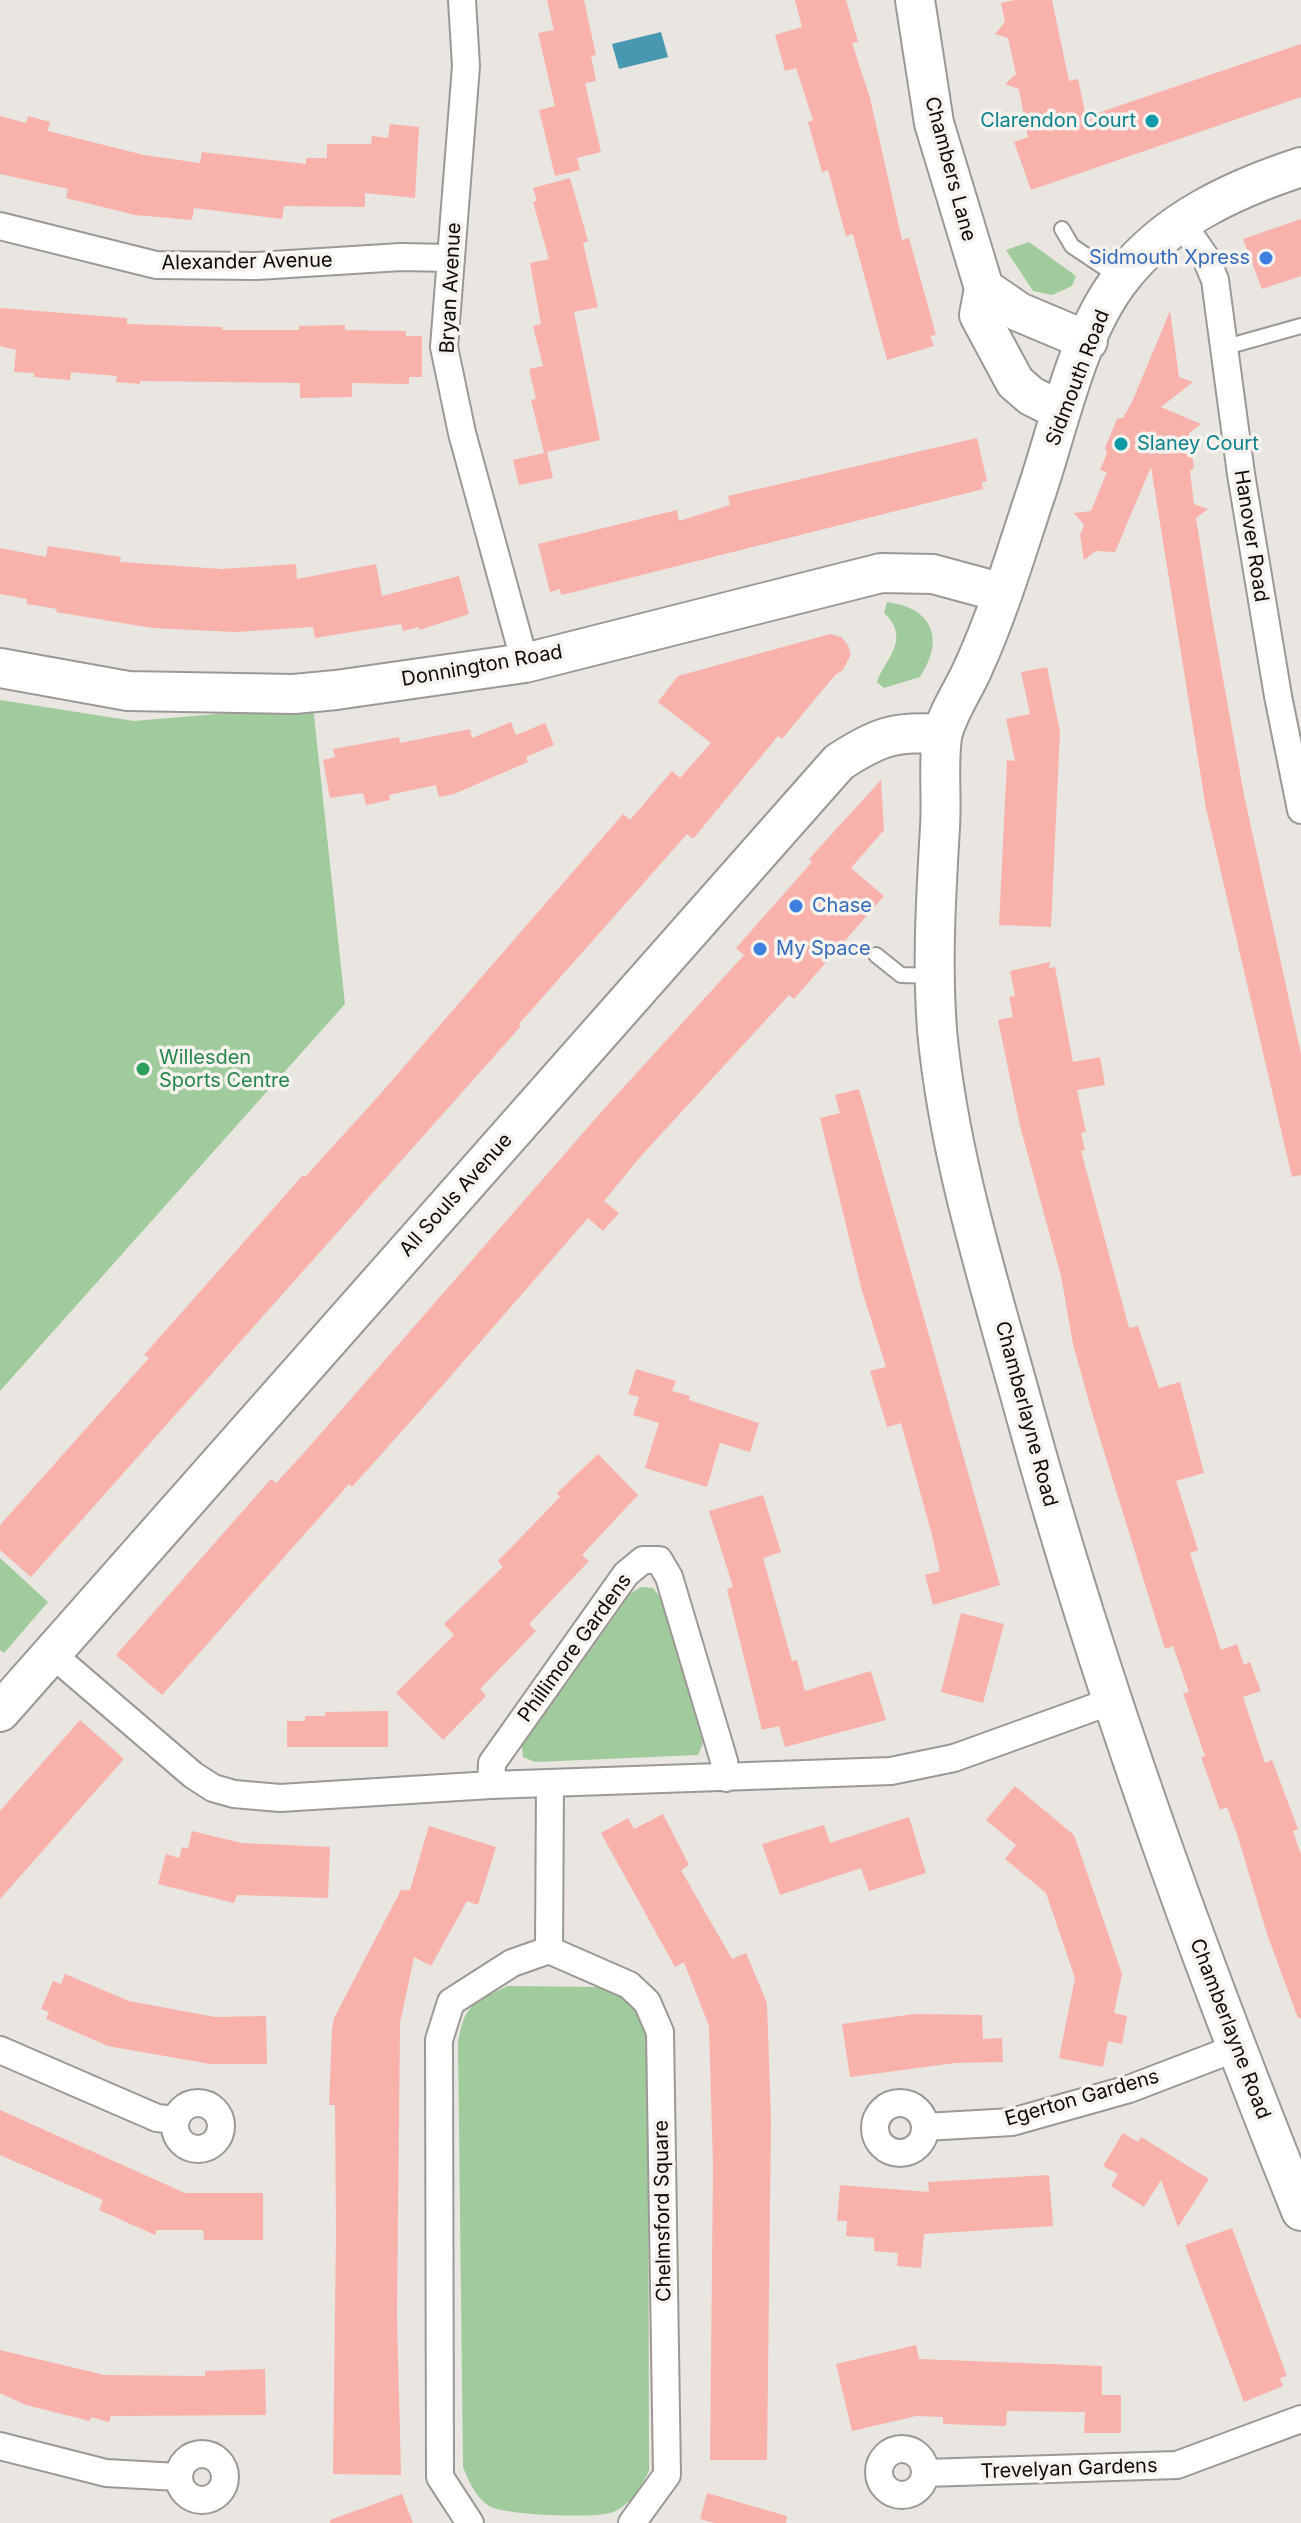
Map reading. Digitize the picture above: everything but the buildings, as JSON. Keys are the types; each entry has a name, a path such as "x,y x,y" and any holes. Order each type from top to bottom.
{"street":[{"name":"Bryan Avenue","path":"462,0 466,66 444,347 462,433 525,663"},
{"name":"Chambers Lane","path":"915,0 934,123 984,288 979,315 1015,382 1031,396 1061,411"},
{"name":"Sidmouth Road","path":"1003,593 1061,411 1088,341 1120,278 1147,249 1181,222 1264,179 1301,167"},
{"name":"Hanover Road","path":"1181,222 1206,258 1215,280 1241,474 1278,696 1301,810"},
{"name":"Alexander Avenue","path":"0,226 156,265 257,266 401,257 451,258"},
{"path":"984,288 1019,312 1088,341"},
{"path":"993,342 1019,312"},
{"name":"Donnington Road","path":"0,668 128,691 294,694 525,663 881,573 933,574 1003,593"},
{"name":"Chamberlayne Road","path":"1003,593 942,734 935,976 938,1033 953,1136 970,1212 1052,1510 1112,1701 1236,2048 1301,2211"},
{"name":"All Souls Avenue","path":"0,1712 839,762 875,739 904,731 942,734"},
{"name":"Phillimore Gardens","path":"491,1785 492,1763 626,1574 643,1560 659,1560 669,1577 724,1761 726,1778"},
{"path":"52,1654 193,1775 213,1788 234,1794 280,1798 491,1785 891,1771 924,1766 1112,1701"},
{"path":"470,2523 440,2477 439,2040 451,2002 512,1963 549,1950 550,1783"},
{"name":"Chelmsford Square","path":"549,1950 629,1985 647,2002 660,2032 667,2475 632,2523"},
{"name":"Egerton Gardens","path":"925,2127 1012,2122 1129,2089 1236,2048"},
{"path":"0,2050 157,2118 176,2120"},
{"name":"Trevelyan Gardens","path":"925,2473 1177,2465 1301,2419"},
{"path":"0,2446 106,2473 178,2477"}],"lane":[{"path":"1062,229 1072,246 1120,278"},
{"path":"1226,347 1301,326"},
{"path":"876,955 901,975 935,976"}],"green space":[{"path":"1029,242 1076,276 1072,286 1052,295 1033,291 1006,250"},
{"path":"887,602 903,605 924,618 933,638 928,663 920,677 884,688 877,682 896,640 892,622 884,613"},
{"name":"Willesden Sports Centre","path":"0,700 134,721 313,706 345,1004 0,1391"},
{"path":"0,1558 48,1602 4,1653 0,1650"},
{"path":"641,1587 653,1588 661,1598 703,1743 698,1755 535,1762 523,1757 522,1746 631,1593"},
{"path":"508,1986 600,1987 630,2001 648,2029 649,2471 630,2500 620,2509 604,2514 533,2514 491,2507 477,2495 463,2467 458,2044 463,2021 472,2006"}],"water":[{"path":"661,32 668,57 619,69 612,44"}],"place":[{"name":"Clarendon Court","path":"1152,121"},
{"name":"Sidmouth Xpress","path":"1266,258"},
{"name":"Slaney Court","path":"1121,444"},
{"name":"Chase","path":"796,906"},
{"name":"My Space","path":"760,949"},
{"name":"Willesden Sports Centre","path":"143,1069"}]}
